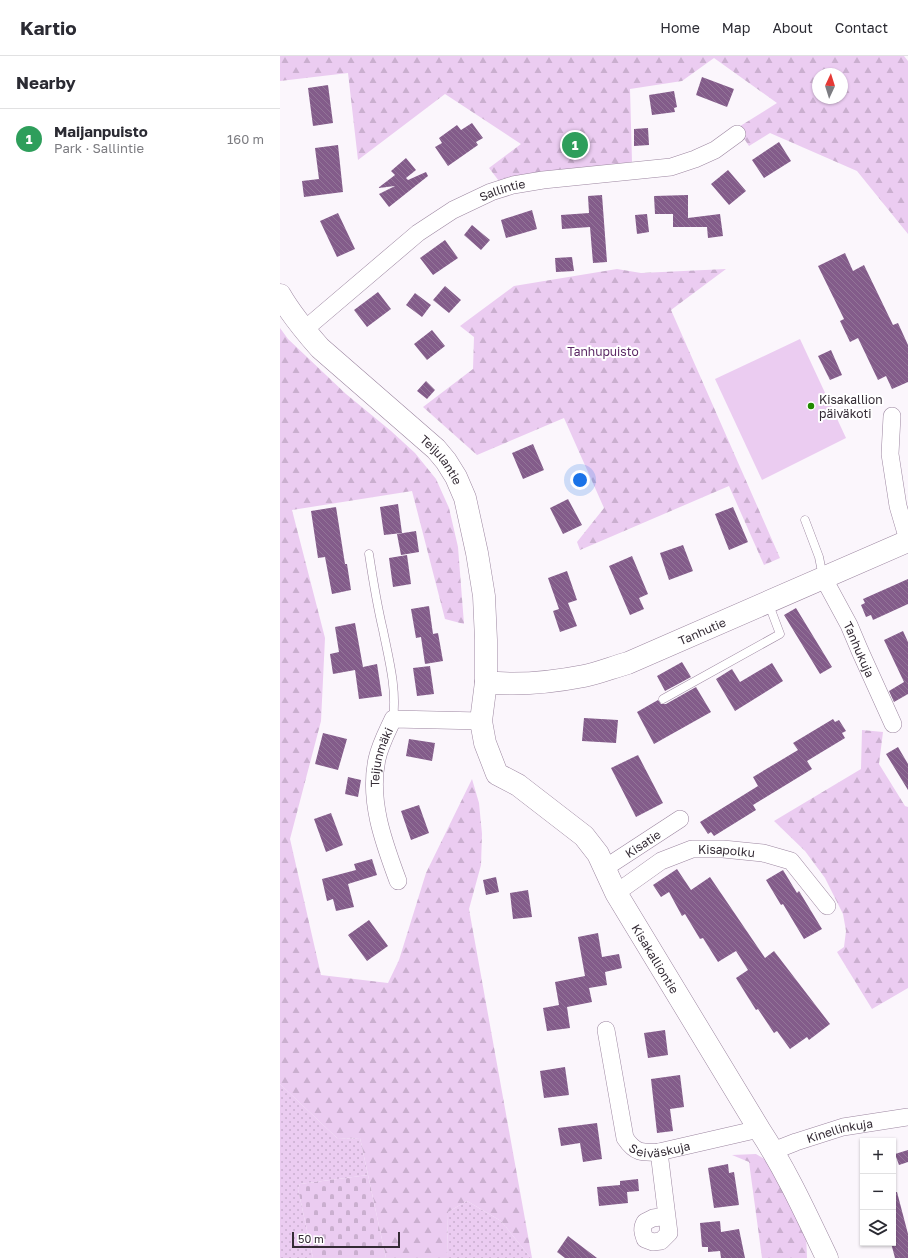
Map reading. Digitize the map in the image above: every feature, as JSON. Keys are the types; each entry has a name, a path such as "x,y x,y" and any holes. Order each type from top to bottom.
{"street":[{"name":"Sallintie","path":"304,330 418,233 452,210 491,192 513,185 543,180 671,166 695,159 715,150 737,134"},
{"name":"Teijulantie","path":"280,295 304,330 320,348 436,449 456,477 466,505 477,553 484,596 486,682"},
{"path":"892,416 890,454 898,506 908,540"},
{"name":"Tanhutie","path":"486,682 506,684 556,680 584,676 628,663 908,540"},
{"name":"Tanhukuja","path":"823,577 849,624 894,724"},
{"name":"Kisakalliontie","path":"486,682 482,720 485,743 496,774 518,785 584,836 598,854 616,893 773,1150 797,1194 827,1258"},
{"name":"Teijunmäki","path":"398,881 380,824 374,793 377,759 384,737 393,719 482,720"},
{"name":"Kisatie","path":"605,868 680,818"},
{"name":"Kisapolku","path":"616,893 661,861 692,849 723,849 764,853 791,861 827,906"},
{"name":"Seiväskuja","path":"606,1030 625,1138 632,1147 643,1153 659,1152 759,1129"},
{"name":"Kinellinkuja","path":"773,1150 843,1127 908,1117"},
{"path":"659,1152 667,1216"}],"lane":[{"path":"805,520 819,557 823,577"},
{"path":"369,554 374,589 394,682 395,705 393,719"},
{"path":"663,699 780,634 768,601"}],"green space":[{"path":"280,56 904,56 908,61 908,234 857,171 770,133 749,146 737,128 777,103 714,58 682,81 630,89 632,162 499,181 489,168 521,144 445,94 358,160 348,73 280,81"},
{"name":"Tanhupuisto","path":"617,269 641,273 726,269 671,310 780,558 764,565 729,486 580,550 577,542 604,508 564,418 477,455 423,407 473,369 474,337 460,326 514,286"},
{"path":"280,328 288,339 346,394 415,453 436,479 449,508 458,547 464,624 445,619 412,491 292,510 325,638 321,721 290,839 321,975 388,983 399,960 426,873 472,779 479,803 482,834 481,865 469,909 532,1258 501,1221 467,1201 448,1212 447,1258 386,1258 360,1138 338,1139 280,1084"},
{"path":"800,339 846,438 762,480 715,379"},
{"path":"862,730 883,732 879,764 905,806 908,807 908,988 872,1009 837,952 844,947 846,931 843,914 825,878 805,851 774,821 861,769"},
{"path":"280,1084 338,1139 360,1138 368,1175 300,1184 298,1189 313,1258 280,1258"},
{"path":"756,1154 775,1165 806,1233 807,1258 762,1258 749,1162 732,1155"},
{"path":"368,1175 386,1258 313,1258 298,1189 300,1184"},
{"path":"467,1201 501,1221 531,1258 447,1258 448,1212"}],"building":[{"path":"702,77 734,89 727,107 696,95"},
{"path":"328,85 333,123 313,126 308,88"},
{"path":"674,91 677,107 674,108 675,112 652,115 649,95"},
{"path":"472,123 483,138 476,142 478,145 448,166 435,147 442,143 439,138 457,125 461,130"},
{"path":"648,128 649,145 634,146 634,129"},
{"path":"779,142 791,161 764,178 752,160"},
{"path":"338,145 343,192 304,197 302,181 319,179 315,148"},
{"path":"406,158 416,170 406,178 408,180 426,172 428,176 389,207 379,194 395,186 378,188 395,175 391,171"},
{"path":"728,170 746,191 729,205 711,184"},
{"path":"602,195 607,262 593,263 590,227 562,229 561,215 589,213 588,196"},
{"path":"688,195 688,218 720,214 723,236 708,238 707,227 673,227 673,214 655,214 654,196"},
{"path":"532,210 537,229 506,238 501,220"},
{"path":"338,213 355,249 337,257 320,221"},
{"path":"647,214 649,232 637,234 635,215"},
{"path":"472,225 490,240 481,250 464,235"},
{"path":"445,240 458,258 433,275 420,258"},
{"path":"845,253 853,271 864,265 893,325 898,323 908,345 908,382 892,389 886,376 878,380 858,338 850,342 840,321 844,319 818,266"},
{"path":"572,257 574,271 556,272 555,258"},
{"path":"445,286 461,300 449,313 433,300"},
{"path":"378,292 391,309 367,327 354,310"},
{"path":"415,293 431,305 422,317 406,305"},
{"path":"432,330 445,346 427,360 414,344"},
{"path":"831,350 842,375 830,380 818,356"},
{"path":"426,381 435,390 427,399 417,391"},
{"path":"533,444 544,470 523,479 512,453"},
{"path":"568,499 582,525 563,534 550,508"},
{"path":"398,504 402,533 384,535 380,507"},
{"path":"336,507 345,564 347,564 351,590 332,594 325,557 318,558 311,511"},
{"path":"733,507 748,542 729,550 715,514"},
{"path":"416,531 419,552 401,555 397,534"},
{"path":"683,545 693,571 669,580 660,553"},
{"path":"407,555 411,584 393,587 389,558"},
{"path":"632,556 648,594 639,598 644,609 630,615 609,566"},
{"path":"567,571 577,600 568,603 577,626 560,632 553,611 559,609 548,578"},
{"path":"908,579 908,604 873,620 871,615 866,617 861,605 865,603 863,599"},
{"path":"429,606 433,634 438,633 443,661 425,664 421,637 416,638 411,609"},
{"path":"796,608 832,667 820,674 784,615"},
{"path":"355,623 363,667 377,664 382,696 359,699 355,670 333,674 330,654 339,652 335,627"},
{"path":"903,631 908,642 908,694 894,702 889,691 904,682 884,640"},
{"path":"682,662 691,677 665,691 657,676"},
{"path":"772,663 783,681 735,711 716,679 732,669 740,682"},
{"path":"430,666 434,694 417,696 413,668"},
{"path":"696,687 711,712 654,744 637,712 658,700 661,704 666,704"},
{"path":"584,718 618,720 616,743 582,741"},
{"path":"833,719 835,722 839,720 846,731 842,733 845,738 807,761 812,769 753,805 756,810 714,836 711,832 708,834 700,822 758,786 753,777 798,750 793,743"},
{"path":"323,733 347,739 338,770 315,764"},
{"path":"409,739 435,743 432,761 406,756"},
{"path":"898,747 908,764 908,790 886,754"},
{"path":"638,755 663,803 636,817 611,768"},
{"path":"348,777 361,780 358,797 345,794"},
{"path":"419,805 429,833 411,840 401,811"},
{"path":"331,813 343,845 326,852 314,819"},
{"path":"372,859 377,875 348,884 354,907 336,911 333,899 327,901 322,879 356,870 354,864"},
{"path":"677,869 691,890 710,877 765,958 774,951 830,1024 809,1040 807,1037 790,1049 777,1031 774,1033 758,1009 756,1010 736,978 748,970 736,951 718,962 703,938 700,939 685,914 682,916 669,892 661,897 653,885"},
{"path":"783,870 797,893 799,891 822,929 804,939 783,904 781,905 766,880"},
{"path":"496,877 499,892 486,895 483,880"},
{"path":"528,890 532,917 513,919 510,893"},
{"path":"369,920 388,946 367,961 348,935"},
{"path":"598,933 602,957 619,954 622,968 605,972 607,985 589,988 592,1002 567,1007 570,1028 547,1031 543,1008 559,1005 555,982 585,976 578,937"},
{"path":"665,1030 668,1055 648,1058 644,1033"},
{"path":"565,1067 569,1095 544,1098 540,1071"},
{"path":"680,1075 684,1107 670,1109 673,1131 657,1133 651,1079"},
{"path":"597,1123 602,1159 583,1162 580,1143 561,1146 558,1128"},
{"path":"908,1150 908,1162 899,1165 896,1154"},
{"path":"728,1164 729,1173 734,1172 739,1205 714,1208 708,1168"},
{"path":"638,1179 639,1191 627,1192 628,1203 599,1206 597,1187 620,1185 620,1181"},
{"path":"897,1192 908,1234 908,1258 895,1258 892,1246 896,1246"},
{"path":"720,1221 721,1232 739,1229 745,1258 721,1258 720,1251 708,1252 708,1247 702,1247 700,1223"},
{"path":"568,1236 597,1258 565,1258 557,1252"}],"place":[{"name":"Maijanpuisto","path":"575,145"},
{"name":"Kisakallion päiväkoti","path":"811,406"}]}
